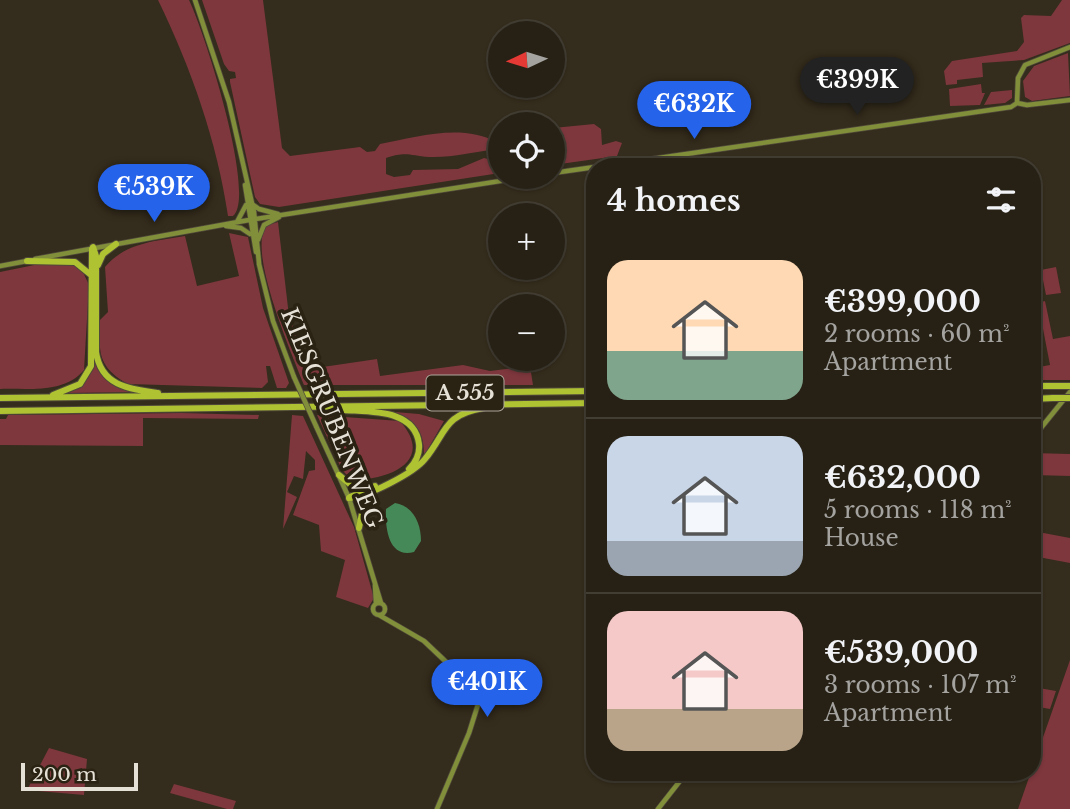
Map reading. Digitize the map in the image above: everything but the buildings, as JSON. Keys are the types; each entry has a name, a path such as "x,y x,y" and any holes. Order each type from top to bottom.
{"highway":[{"path":"39,398 71,390 87,376 92,354 94,274 103,254 116,244"},
{"path":"93,247 96,352 106,378 131,389 191,396"},
{"path":"27,261 75,261 94,274"},
{"path":"1041,386 1066,386"},
{"name":"A 555","path":"0,398 586,391"},
{"path":"1041,399 1070,398"},
{"name":"A 555","path":"0,411 586,403"},
{"path":"349,498 398,478 419,466 442,430 458,415 501,404"},
{"path":"322,407 383,413 401,418 411,426 419,440 418,456 412,466 398,478"},
{"path":"339,475 352,486 366,491"},
{"path":"359,528 366,491"}],"main road":[{"name":"KIESGRUBENWEG","path":"195,0 219,66 244,173 258,243 259,263"},
{"path":"1017,103 1018,78 1025,65 1070,47"},
{"path":"667,158 1011,107 1017,103 1027,105 1070,100"},
{"path":"565,171 586,168"},
{"path":"0,266 222,225 488,183"},
{"path":"236,223 249,204 283,215"},
{"path":"258,243 264,225 283,215"},
{"name":"KIESGRUBENWEG","path":"252,220 251,234 273,321 294,377 349,498 375,584 378,603"},
{"path":"222,225 241,228 251,234"},
{"path":"1041,428 1070,392"},
{"path":"378,603 373,611 382,614"},
{"path":"378,603 382,614 390,622 424,641 479,692 481,698 437,809"},
{"path":"658,809 680,781"}],"shaded area":[{"path":"158,0 189,0 206,44 234,147 239,202 233,216 228,216 217,160 201,105"},
{"path":"202,0 263,0 282,148 290,156 360,147 367,152 375,151 380,144 408,138 439,133 469,133 488,138 488,150 446,157 404,154 393,156 386,158 386,174 394,177 410,175 413,170 458,169 484,158 488,159 488,175 279,207 260,204 255,197 230,82 230,79 236,78 235,72 229,71 224,64"},
{"path":"1062,0 1070,0 1070,43 1024,60 982,63 983,77 957,80 957,84 946,85 944,71 952,61 1017,51 1024,42 1021,18 1024,15 1051,16"},
{"path":"1068,53 1070,96 1032,101 1025,97 1023,81 1034,66"},
{"path":"981,84 982,93 985,93 980,105 950,106 949,89"},
{"path":"1012,90 1012,98 1005,103 984,105 991,92"},
{"path":"594,124 601,129 602,145 616,141 622,143 617,156 586,158 586,160 565,163 565,127"},
{"path":"278,222 289,316 309,369 377,359 380,376 463,365 488,371 531,371 533,385 304,385 266,278 262,237 268,225"},
{"path":"229,233 248,237 263,308 289,383 286,388 277,388 270,366 266,366 268,382 262,388 128,384 118,378 105,365 100,350 100,320 108,312 105,267 131,248 185,236 197,286 239,276"},
{"path":"49,262 73,263 82,270 89,285 84,370 76,378 56,386 0,389 0,272"},
{"path":"1056,267 1061,293 1046,295 1041,270"},
{"path":"1045,301 1053,339 1070,336 1070,380 1041,380 1041,367 1050,365 1041,318 1041,302"},
{"path":"95,355 103,375 141,392 66,393 88,378"},
{"path":"395,412 419,414 444,421 424,456 423,440 418,429"},
{"path":"8,415 259,415 258,419 143,418 143,446 0,445 0,419 6,419"},
{"path":"292,415 303,416 354,527 374,598 368,608 336,597 345,560 321,551 319,525 293,515 309,471 315,470 315,460 306,451 303,479 294,476 287,492 297,497 283,529"},
{"path":"317,415 400,421 410,435 413,448 410,458 403,466 380,477 352,480 342,470"},
{"path":"1041,453 1070,454 1070,476 1041,475"},
{"path":"395,503 407,508 418,522 421,541 414,552 399,551 390,540 386,509"},
{"path":"1041,533 1070,538 1070,563 1041,558"},
{"path":"1070,660 1070,809 1018,809 1028,781 1041,781 1041,743"},
{"path":"1041,688 1056,691 1050,709 1041,707"},
{"path":"49,748 87,759 84,795 27,790"},
{"path":"174,784 236,801 233,809 227,809 170,793"}]}
